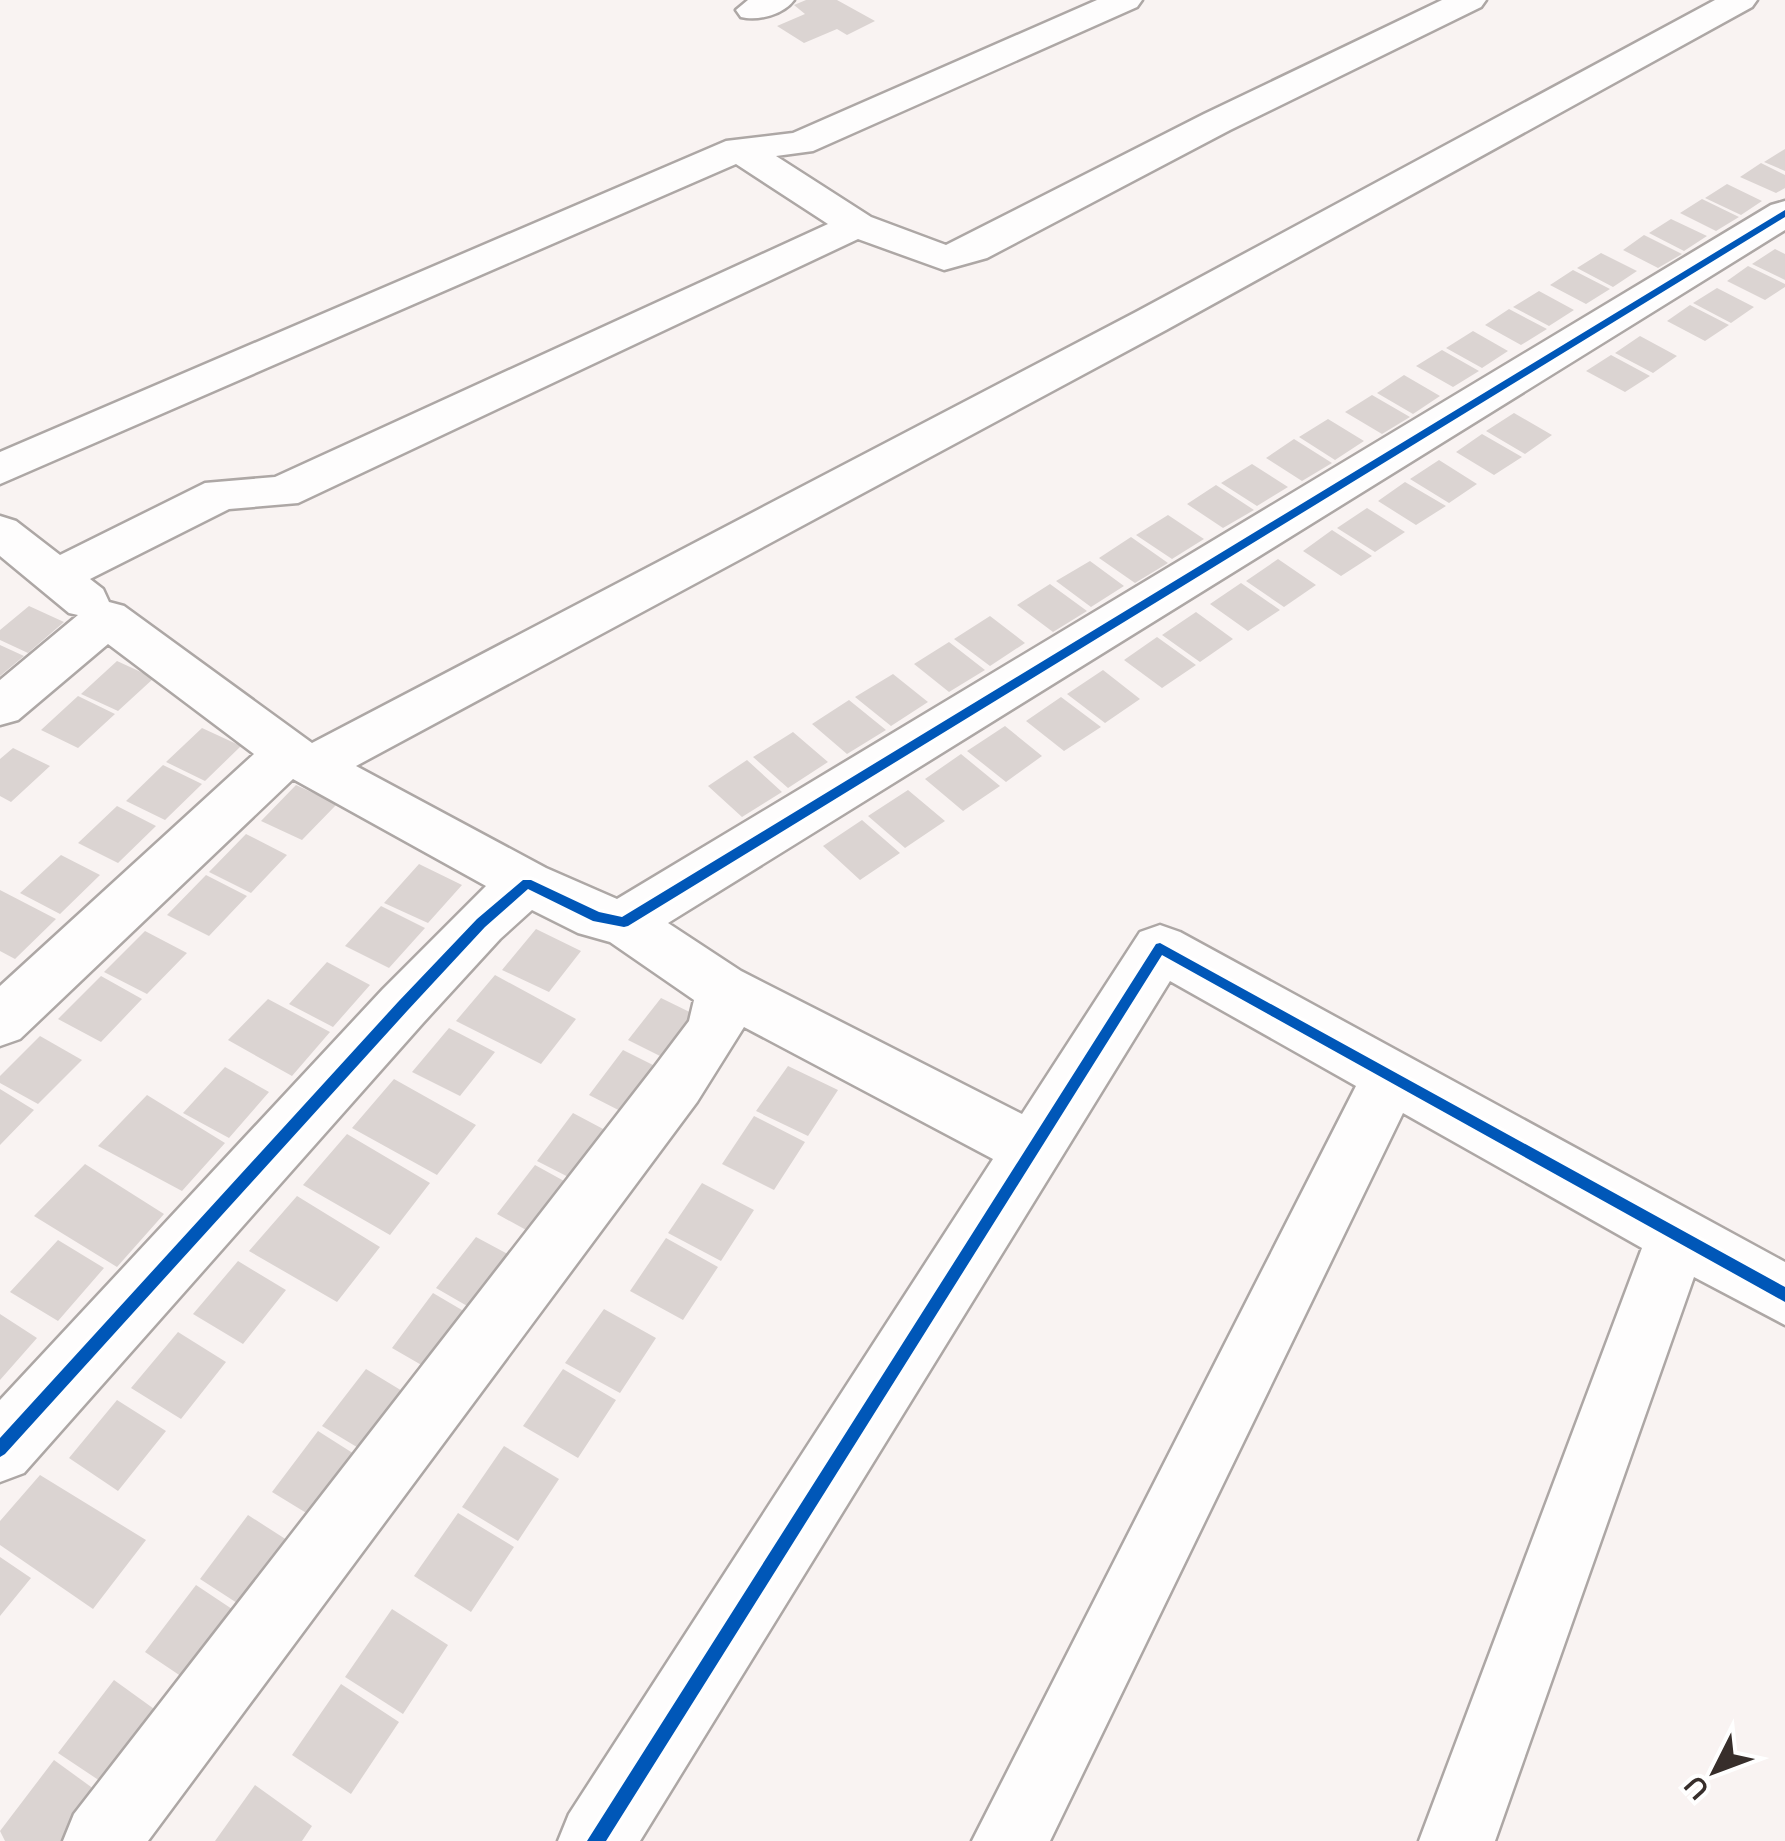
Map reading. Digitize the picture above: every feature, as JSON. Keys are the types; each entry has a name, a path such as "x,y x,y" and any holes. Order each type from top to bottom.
{"street":[{"path":"0,469 739,149 800,143 1125,0"},
{"path":"739,149 857,225 944,258 973,250 1217,122 1469,0"},
{"path":"0,1022 300,760 1168,312 1740,0"},
{"path":"624,922 1785,213"},
{"path":"56,576 222,494 240,490 282,492 857,225"},
{"path":"0,532 108,618 300,760 527,883 597,917 624,922 721,988 1034,1150"},
{"path":"0,707 108,618"},
{"path":"0,1449 481,922 527,883"},
{"path":"596,1841 1160,948 1785,1295"},
{"path":"101,1841 676,1084 720,1018 725,1000 721,988"},
{"path":"1010,1841 1391,1076"},
{"path":"1457,1841 1678,1236"}],"building":[{"path":"806,0 837,0 875,21 847,35 837,29 804,43 777,26 805,14 794,5"},
{"path":"1785,149 1785,171 1764,162"},
{"path":"1761,163 1785,175 1785,188 1776,193 1740,177"},
{"path":"1727,184 1762,201 1741,215 1705,198"},
{"path":"1702,199 1739,217 1716,231 1680,213"},
{"path":"1671,219 1707,236 1684,251 1649,233"},
{"path":"1644,235 1682,254 1658,268 1623,250"},
{"path":"1775,249 1785,254 1785,280 1752,264"},
{"path":"1601,253 1637,271 1613,287 1577,268"},
{"path":"1748,266 1785,287 1765,300 1727,281"},
{"path":"1573,270 1610,289 1586,304 1550,285"},
{"path":"1717,288 1754,307 1731,323 1693,303"},
{"path":"1539,291 1574,310 1549,326 1513,307"},
{"path":"1690,305 1729,325 1705,341 1667,321"},
{"path":"1509,309 1547,329 1521,345 1485,325"},
{"path":"1473,331 1508,351 1482,368 1446,348"},
{"path":"1640,336 1677,356 1653,373 1615,353"},
{"path":"1442,350 1479,371 1453,387 1416,366"},
{"path":"1611,355 1650,376 1625,392 1586,371"},
{"path":"1404,375 1440,396 1413,414 1377,393"},
{"path":"1372,395 1410,417 1382,434 1345,412"},
{"path":"1514,413 1552,435 1525,454 1486,431"},
{"path":"1328,419 1364,441 1335,460 1299,437"},
{"path":"1482,434 1522,457 1494,475 1456,452"},
{"path":"1294,439 1332,463 1302,481 1266,458"},
{"path":"1439,460 1477,484 1449,503 1410,479"},
{"path":"1252,464 1288,487 1257,506 1221,483"},
{"path":"1405,482 1446,506 1416,525 1378,501"},
{"path":"1216,485 1254,510 1223,528 1187,504"},
{"path":"1367,508 1405,532 1375,552 1337,528"},
{"path":"1168,515 1204,539 1172,559 1136,535"},
{"path":"1332,530 1372,556 1341,576 1303,551"},
{"path":"1131,537 1168,563 1135,583 1099,558"},
{"path":"1278,559 1316,585 1284,607 1246,581"},
{"path":"1090,561 1124,586 1091,607 1056,581"},
{"path":"1241,583 1280,610 1248,631 1210,604"},
{"path":"1050,584 1087,611 1053,632 1017,605"},
{"path":"29,606 64,622 28,653 0,640 0,630"},
{"path":"1196,612 1233,639 1200,662 1162,635"},
{"path":"990,616 1025,643 990,666 954,639"},
{"path":"1157,637 1196,665 1162,688 1124,660"},
{"path":"949,642 985,670 949,692 914,664"},
{"path":"0,645 24,656 0,676"},
{"path":"117,661 154,678 118,711 81,694"},
{"path":"1103,670 1140,699 1105,723 1067,694"},
{"path":"893,674 928,702 891,726 855,697"},
{"path":"78,696 115,714 78,748 41,730"},
{"path":"1061,697 1101,727 1064,751 1026,721"},
{"path":"849,700 886,730 847,754 812,724"},
{"path":"1005,726 1042,756 1006,782 967,751"},
{"path":"202,728 241,746 205,781 166,762"},
{"path":"793,732 828,762 788,788 753,757"},
{"path":"13,748 50,766 11,802 0,796 0,759"},
{"path":"961,754 1000,786 963,811 925,779"},
{"path":"747,760 782,792 742,817 708,786"},
{"path":"163,765 202,784 165,820 126,801"},
{"path":"296,785 337,804 302,840 261,821"},
{"path":"908,790 945,821 905,848 868,816"},
{"path":"117,806 156,826 118,863 78,843"},
{"path":"862,820 900,853 860,880 823,846"},
{"path":"246,834 287,855 251,893 209,872"},
{"path":"61,855 100,875 60,914 20,893"},
{"path":"419,864 462,885 428,923 384,903"},
{"path":"206,875 247,896 209,936 167,915"},
{"path":"0,890 56,919 15,959 0,951"},
{"path":"381,906 425,928 389,968 345,946"},
{"path":"536,929 581,951 549,992 502,970"},
{"path":"145,931 187,953 147,994 104,972"},
{"path":"327,962 370,985 333,1027 289,1004"},
{"path":"495,975 576,1019 541,1064 456,1021"},
{"path":"101,976 142,999 101,1042 58,1019"},
{"path":"661,998 708,1021 676,1064 628,1040"},
{"path":"268,999 330,1032 292,1076 228,1040"},
{"path":"449,1028 495,1052 460,1096 412,1072"},
{"path":"40,1036 82,1060 38,1104 0,1083 0,1076"},
{"path":"623,1050 671,1074 638,1120 589,1095"},
{"path":"788,1066 838,1090 808,1136 756,1111"},
{"path":"225,1067 269,1092 229,1138 183,1113"},
{"path":"394,1079 476,1125 437,1175 352,1128"},
{"path":"0,1089 34,1110 0,1145"},
{"path":"147,1095 225,1143 182,1191 98,1146"},
{"path":"573,1113 622,1139 588,1187 537,1161"},
{"path":"754,1116 805,1142 774,1190 722,1164"},
{"path":"347,1134 430,1183 390,1235 303,1185"},
{"path":"85,1164 164,1214 117,1267 34,1216"},
{"path":"535,1165 584,1192 548,1242 497,1214"},
{"path":"702,1183 754,1210 721,1261 668,1233"},
{"path":"297,1196 380,1247 337,1302 249,1251"},
{"path":"476,1237 526,1264 488,1318 436,1288"},
{"path":"666,1238 718,1267 683,1320 630,1291"},
{"path":"58,1240 104,1268 58,1321 10,1292"},
{"path":"238,1261 286,1290 243,1344 193,1314"},
{"path":"433,1293 484,1323 444,1378 392,1348"},
{"path":"604,1309 656,1338 620,1393 565,1363"},
{"path":"0,1314 37,1338 0,1380"},
{"path":"178,1332 226,1362 181,1419 131,1388"},
{"path":"366,1369 417,1400 375,1458 322,1426"},
{"path":"563,1369 616,1400 578,1458 523,1426"},
{"path":"117,1400 166,1431 118,1491 69,1458"},
{"path":"318,1431 370,1464 326,1525 272,1492"},
{"path":"504,1446 559,1479 518,1541 462,1507"},
{"path":"40,1475 146,1540 93,1609 0,1545 0,1521"},
{"path":"458,1513 514,1547 471,1612 414,1576"},
{"path":"248,1515 301,1549 254,1614 200,1579"},
{"path":"0,1557 31,1578 0,1616"},
{"path":"196,1585 250,1621 200,1689 145,1652"},
{"path":"392,1609 448,1645 403,1714 345,1677"},
{"path":"114,1680 168,1719 115,1791 58,1753"},
{"path":"341,1684 399,1722 351,1794 292,1755"},
{"path":"54,1760 109,1800 80,1841 5,1841 0,1831"},
{"path":"255,1785 312,1826 302,1841 215,1841"}],"cycle path":[{"path":"0,1449 403,1006 481,923 527,883 597,917 624,922 1785,213"},
{"path":"596,1841 1160,948 1785,1295"}]}
